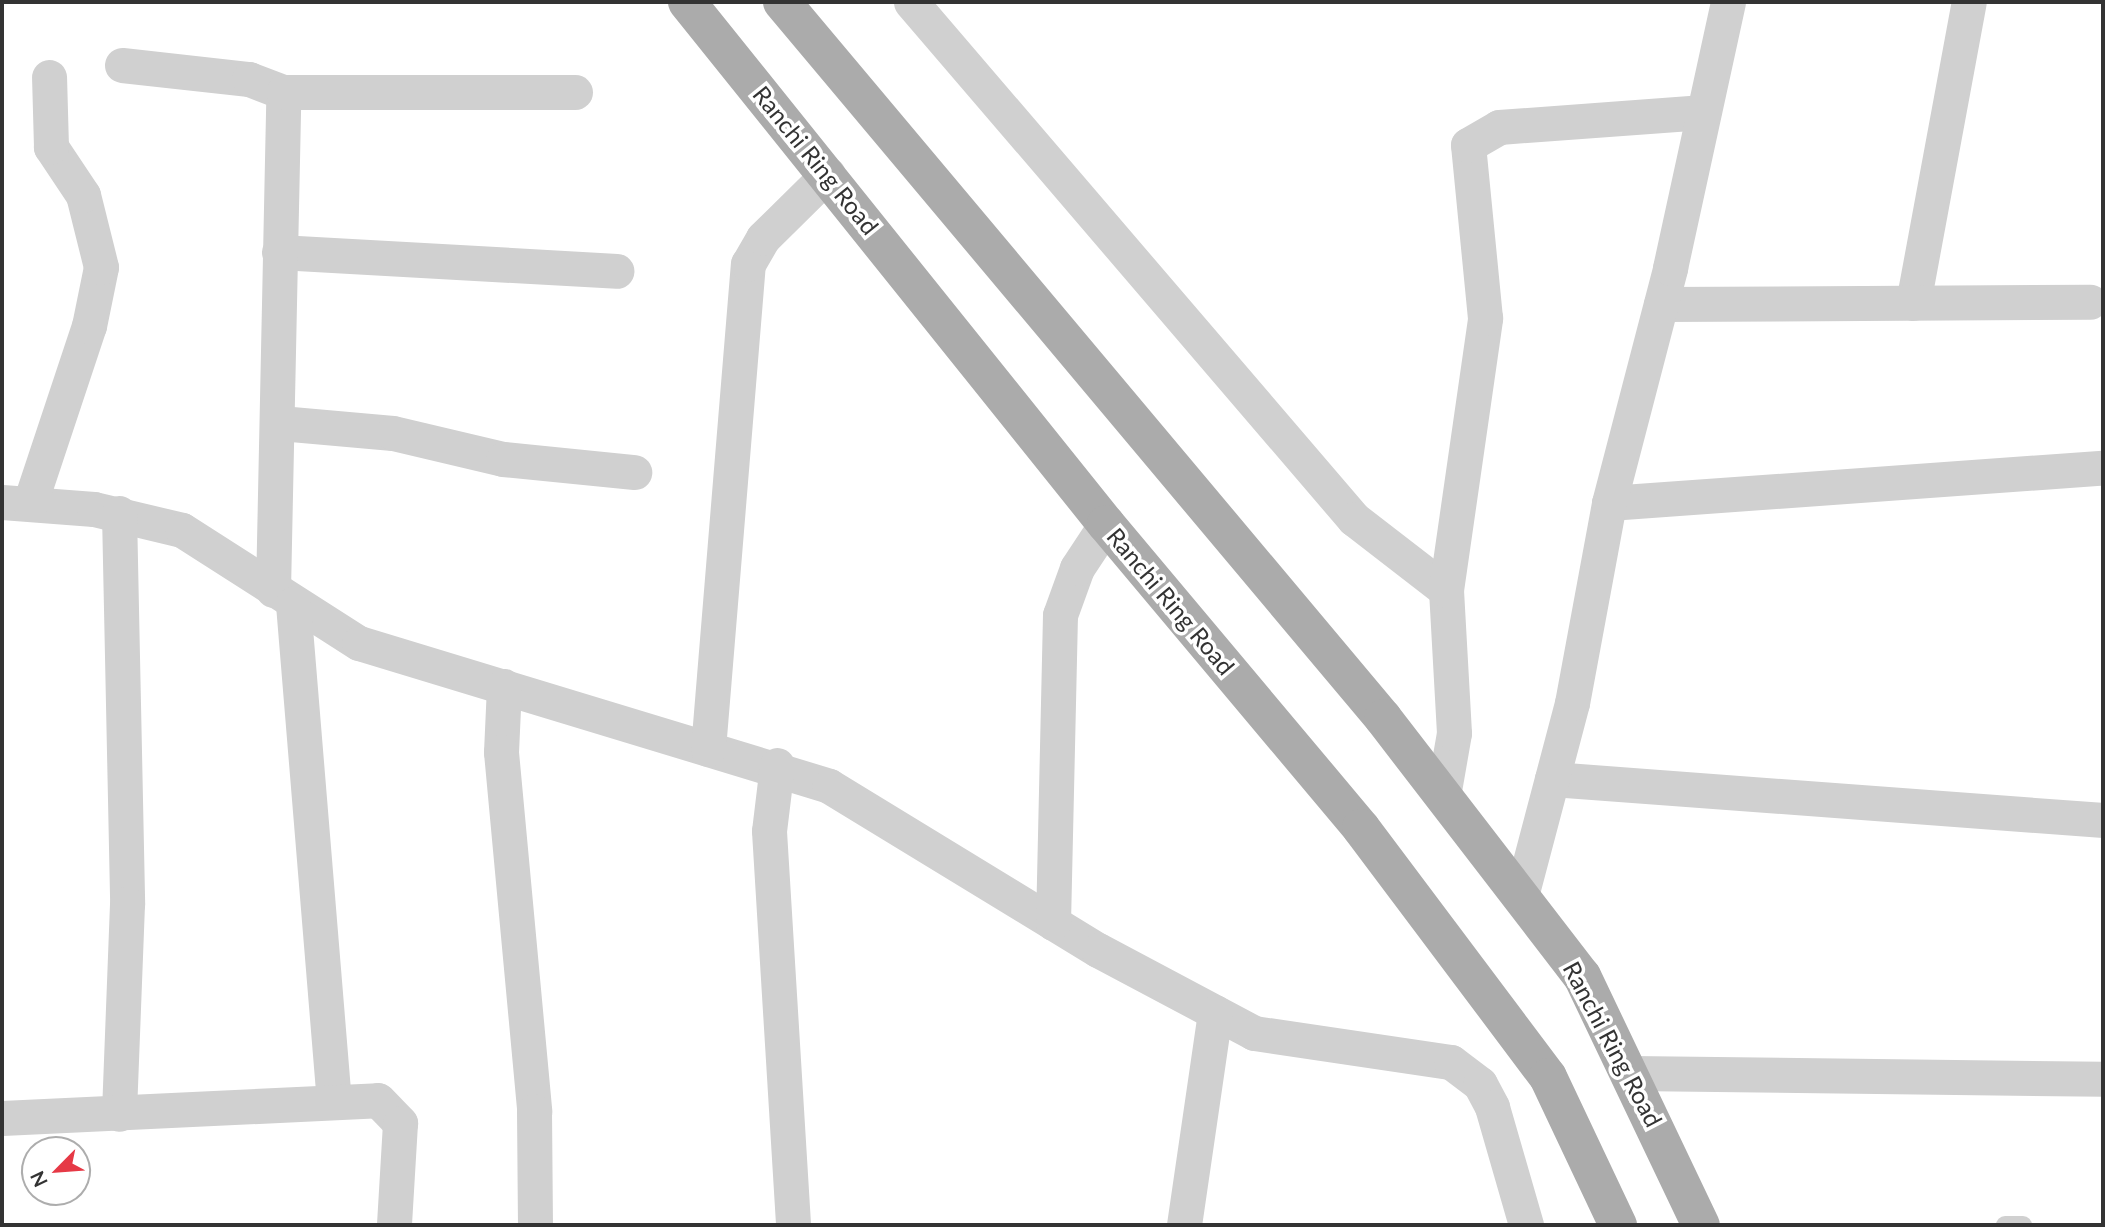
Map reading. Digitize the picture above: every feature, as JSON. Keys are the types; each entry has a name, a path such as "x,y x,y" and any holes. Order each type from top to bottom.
{"main road":[{"name":"Ranchi Ring Road","path":"687,2 828,174 1106,524 1361,828 1548,1077 1618,1225"},
{"name":"Ranchi Ring Road","path":"782,2 1443,796 1582,976 1702,1225"}],"street":[{"path":"911,2 1354,519 1446,590"},
{"path":"1521,896 1552,779 1609,503 1661,304 1728,2"},
{"path":"1913,303 1969,2"},
{"path":"122,65 249,79 283,92 293,87 575,92"},
{"path":"48,77 51,147 83,195 101,267 89,326 16,503 119,513 182,530 283,597 359,643 708,750 777,765 830,786 1053,923 1215,1012 1277,1039 1393,1052 1451,1062 1465,1071 1492,1107 1526,1225"},
{"path":"283,92 279,252 283,597 334,1099"},
{"path":"1443,796 1454,733 1446,590 1485,318 1468,145 1499,127 1703,112"},
{"path":"708,750 748,264 763,238 828,174"},
{"path":"279,252 615,271"},
{"path":"1661,304 2090,302"},
{"path":"280,423 393,433 541,465 634,472"},
{"path":"1609,503 2103,468"},
{"path":"119,513 127,904 120,1114"},
{"path":"1053,923 1060,615 1077,568 1106,524"},
{"path":"504,686 501,752 528,1025 535,1225"},
{"path":"777,765 769,843 793,1225"},
{"path":"1552,779 2103,820"},
{"path":"1184,1225 1215,1012"},
{"path":"1631,1073 2103,1079"},
{"path":"2,1118 120,1114 334,1099 378,1100 394,1109 400,1123 394,1225"}],"lane":[{"path":"2005,1225 2023,1225"}]}
